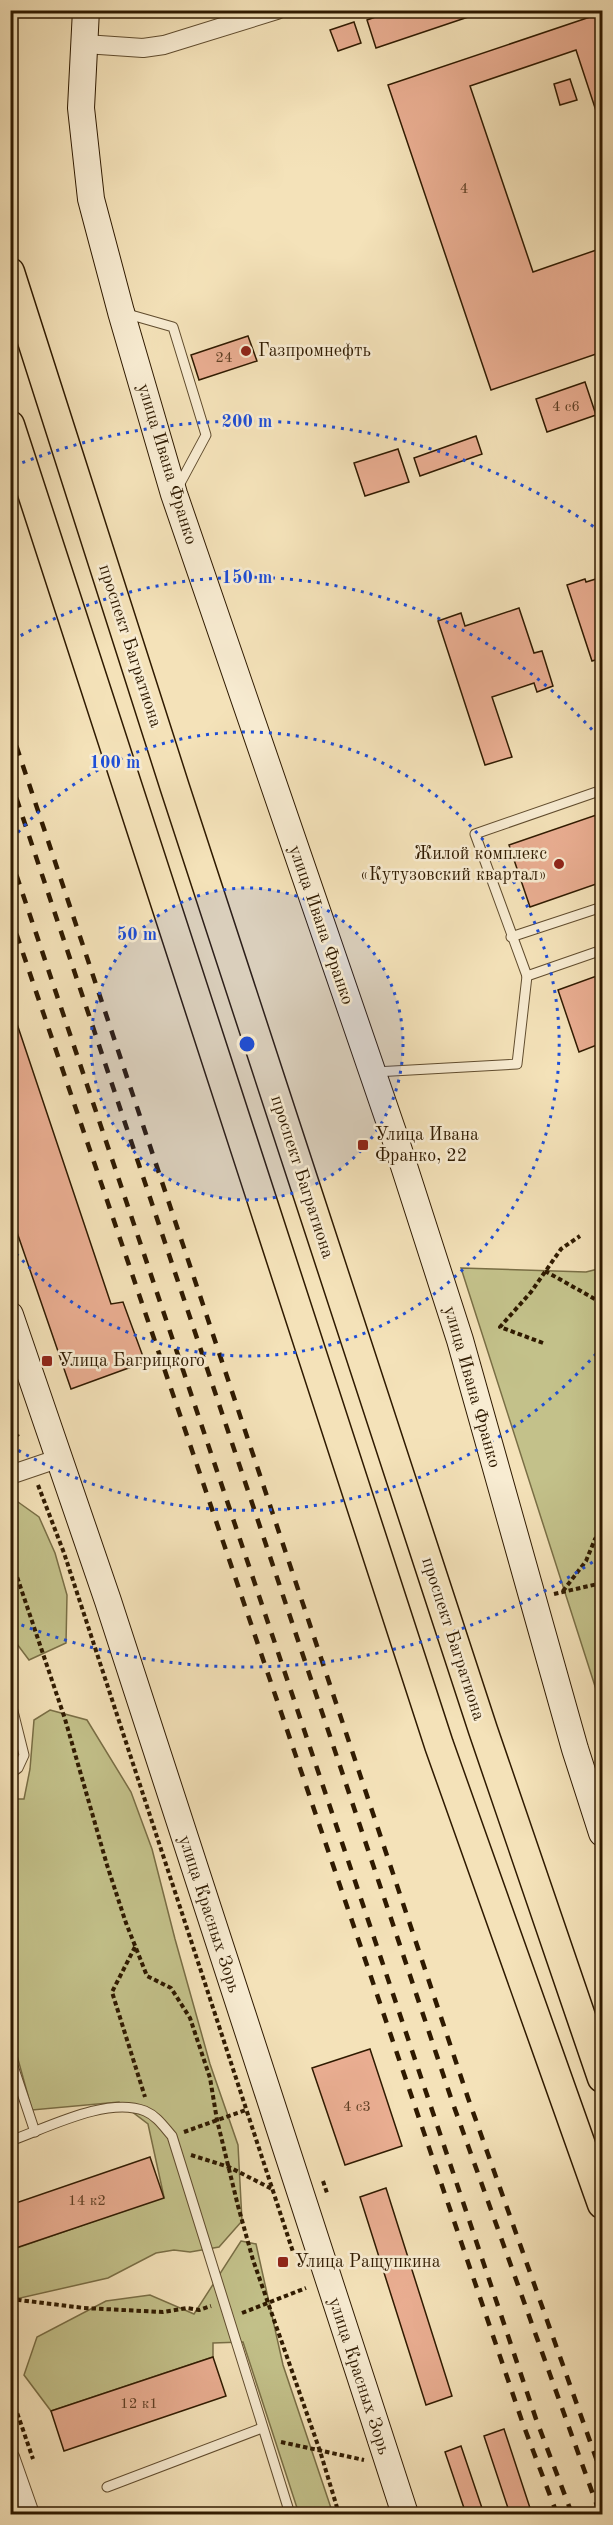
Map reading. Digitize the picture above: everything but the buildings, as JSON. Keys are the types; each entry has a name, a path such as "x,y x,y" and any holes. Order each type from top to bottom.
{"main road":[{"name":"проспект Багратиона","path":"10,272 175,788 483,1730 603,2078"},
{"path":"10,425 439,1745 603,2204"}],"street":[{"name":"улица Ивана Франко","path":"86,10 81,108 91,200 121,312 174,494 372,1072 460,1340 572,1737 603,1833"},
{"path":"85,44 143,48 164,45 277,10"},
{"name":"улица Красных Зорь","path":"10,1315 108,1601 405,2514"},
{"path":"10,1475 60,1458"},
{"path":"10,2457 30,2514"}],"lane":[{"path":"121,312 173,327 206,435 174,494"},
{"path":"372,1072 516,1064 526,976 475,834 603,790"},
{"path":"511,937 603,907"},
{"path":"526,976 603,950"},
{"path":"10,1699 24,1755 18,1768 10,1774"},
{"path":"10,2057 34,2133"},
{"path":"10,2141 103,2108 126,2107 160,2121 172,2136 290,2514"},
{"path":"107,2487 262,2428"}],"path":[{"path":"543,1343 500,1327 531,1292 561,1249 580,1236"},
{"path":"545,1271 603,1303"},
{"path":"10,1449 18,1434"},
{"path":"31,1468 64,1553 297,2262"},
{"path":"563,1591 586,1561 595,1539 603,1533"},
{"path":"10,1556 65,1719 89,1807 135,1946 147,1976 171,1988 190,2018 210,2078 217,2120 240,2214 339,2514"},
{"path":"554,1594 603,1583"},
{"path":"135,1946 112,1992 150,2115"},
{"path":"172,2136 246,2110"},
{"path":"177,2151 229,2167 272,2189"},
{"path":"303,2280 309,2299"},
{"path":"229,2318 306,2288"},
{"path":"10,2297 84,2308 163,2312 187,2308 199,2310 223,2301"},
{"path":"266,2439 364,2460"},
{"path":"360,2449 368,2471"}],"shaded area":[{"path":"461,1268 586,1272 602,1268 602,1708"},
{"path":"11,1497 39,1517 55,1553 67,1595 66,1643 29,1660 11,1636"},
{"path":"50,1710 87,1720 131,1792 152,1849 210,2064 238,2145 242,2221 219,2247 190,2252 174,2250 156,2253 108,2278 16,2299 11,2292 11,2250 164,2197 148,2124 119,2102 32,2110 11,2034 10,1799 24,1799 30,1769 34,1720"},
{"path":"11,2097 17,2113 16,2126 11,2129"},
{"path":"241,2241 256,2244 283,2365 333,2514 299,2514 243,2342 213,2343 213,2357 51,2411 24,2375 37,2337 106,2301 150,2295 194,2314"}],"railway":[{"path":"10,727 468,2098 602,2475"},
{"path":"10,779 452,2101 600,2514"},
{"path":"10,856 536,2419 572,2514"},
{"path":"10,915 523,2424 557,2514"}],"place":[{"name":"Газпромнефть","path":"246,351"},
{"name":"Жилой комплекс «Кутузовский квартал»","path":"559,864"},
{"name":"Улица Ивана Франко, 22","path":"363,1145"},
{"name":"Улица Багрицкого","path":"47,1361"},
{"name":"Улица Ращупкина","path":"283,2262"}]}
